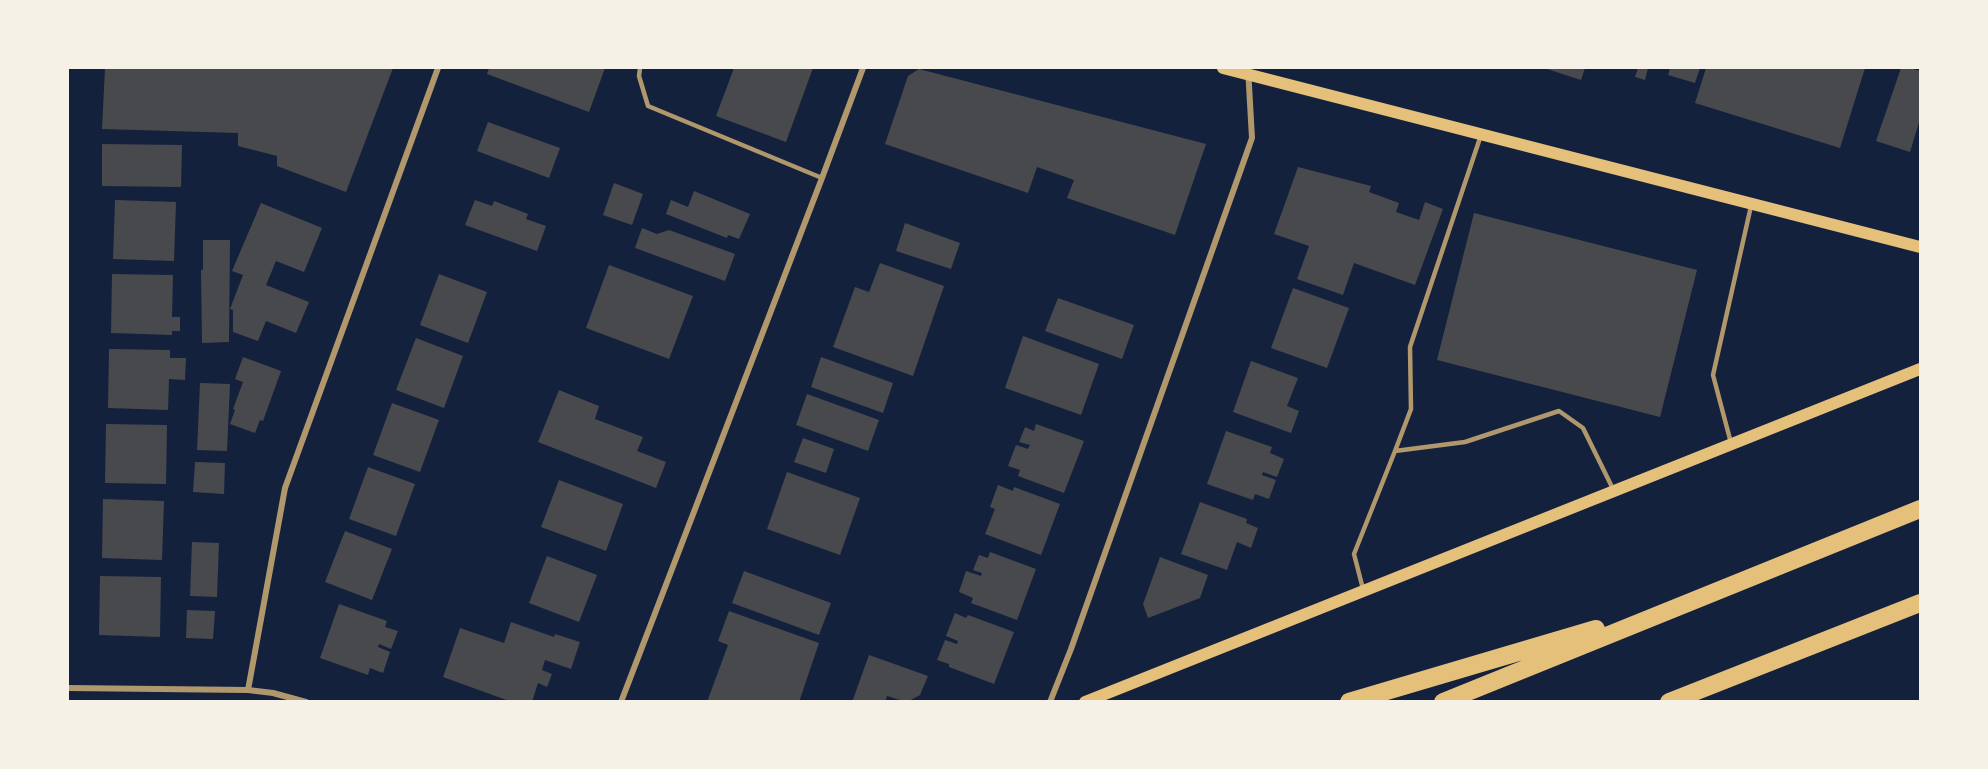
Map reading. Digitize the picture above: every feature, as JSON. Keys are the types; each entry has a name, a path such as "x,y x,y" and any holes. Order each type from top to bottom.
{"highway":[{"path":"1443,702 1920,508"},
{"path":"1349,702 1698,599"},
{"path":"1669,702 1920,603"}],"main road":[{"path":"1223,68 1249,71 1482,134 1920,247"},
{"path":"1084,702 1920,369"}],"street":[{"path":"248,690 285,488 438,68"},
{"path":"621,702 863,68"},
{"path":"1050,702 1071,649 1252,138 1249,71"},
{"path":"68,688 248,690 273,693 306,702"}],"lane":[{"path":"640,68 639,76 648,106 822,178"},
{"path":"1363,589 1354,554 1411,409 1410,347 1482,134"},
{"path":"1731,444 1713,375 1752,204"},
{"path":"1395,451 1465,442 1559,411 1583,428 1614,490"}],"building":[{"path":"105,68 393,68 346,192 277,166 277,156 238,146 238,133 102,129"},
{"path":"489,68 605,68 589,112 487,74"},
{"path":"734,68 813,68 786,142 716,116"},
{"path":"1544,68 1585,68 1581,80"},
{"path":"1638,68 1648,68 1645,80 1635,77"},
{"path":"1670,68 1700,68 1695,83 1668,75"},
{"path":"1706,68 1865,68 1840,148 1695,103"},
{"path":"1901,68 1920,71 1920,119 1910,152 1876,141"},
{"path":"919,69 1206,144 1175,235 1067,198 1074,180 1037,167 1028,193 885,144 908,76"},
{"path":"488,122 560,148 549,178 477,151"},
{"path":"102,144 182,145 181,187 102,186"},
{"path":"1298,167 1371,186 1369,192 1399,203 1396,212 1419,220 1425,202 1443,209 1415,285 1354,263 1343,295 1297,279 1309,246 1274,234"},
{"path":"614,183 643,194 632,225 603,215"},
{"path":"694,191 750,214 739,239 728,235 727,238 666,214 671,200 688,207"},
{"path":"115,200 176,202 174,261 113,259"},
{"path":"475,200 492,206 494,201 528,214 526,219 546,226 537,251 465,225"},
{"path":"261,203 322,228 304,272 276,261 266,285 309,302 296,333 266,321 258,341 233,332 233,310 230,309 243,275 232,271"},
{"path":"1474,213 1697,270 1660,417 1437,360"},
{"path":"905,223 960,243 951,269 896,251"},
{"path":"642,228 657,234 669,230 735,254 725,281 635,248"},
{"path":"203,240 230,240 229,342 202,343"},
{"path":"880,263 944,286 913,376 833,347 855,287 869,292"},
{"path":"609,265 693,296 669,359 586,328"},
{"path":"112,274 173,275 172,317 180,317 180,331 172,331 172,335 111,333"},
{"path":"439,274 487,292 468,343 420,325"},
{"path":"1293,288 1349,308 1327,368 1271,348"},
{"path":"1058,298 1134,325 1122,359 1045,331"},
{"path":"1023,336 1099,364 1081,415 1005,388"},
{"path":"416,338 463,356 444,408 396,390"},
{"path":"109,349 170,350 170,358 186,358 185,380 169,379 168,410 108,408"},
{"path":"243,357 281,371 263,421 260,420 255,433 230,424 243,382 235,379"},
{"path":"821,357 893,383 883,413 811,387"},
{"path":"1251,361 1298,378 1287,406 1299,411 1291,433 1233,412"},
{"path":"200,383 230,384 227,451 197,450"},
{"path":"559,390 599,406 595,419 643,437 637,451 666,462 656,488 538,442"},
{"path":"807,394 879,420 868,451 796,425"},
{"path":"392,403 439,420 420,472 373,455"},
{"path":"106,424 167,425 166,484 105,483"},
{"path":"1036,424 1084,441 1064,493 1018,476 1020,470 1008,466 1016,445 1028,449 1030,445 1019,442 1025,427 1034,431"},
{"path":"1226,431 1272,447 1270,453 1284,459 1277,477 1263,472 1262,475 1276,480 1269,499 1255,494 1253,500 1207,484"},
{"path":"803,438 834,449 826,473 794,462"},
{"path":"195,462 225,463 224,494 193,492"},
{"path":"368,467 415,484 396,536 349,519"},
{"path":"787,472 860,498 840,555 767,529"},
{"path":"559,480 623,504 606,551 541,527"},
{"path":"998,485 1013,491 1014,487 1060,504 1041,555 985,534 995,509 990,507"},
{"path":"103,499 164,501 162,560 102,558"},
{"path":"1200,502 1247,519 1246,523 1258,528 1251,548 1237,542 1227,570 1181,554"},
{"path":"345,531 392,549 372,600 325,582"},
{"path":"192,542 219,543 217,597 190,596"},
{"path":"990,552 1036,569 1017,620 971,603 973,598 959,592 966,571 981,576 982,573 973,570 979,555 988,558"},
{"path":"547,556 597,575 579,622 529,603"},
{"path":"1160,557 1208,575 1200,598 1148,618 1143,604"},
{"path":"744,571 831,603 819,635 732,603"},
{"path":"100,576 161,577 160,637 99,635"},
{"path":"339,604 387,621 385,627 398,631 391,649 379,644 378,647 390,652 383,673 370,668 368,675 320,658"},
{"path":"187,610 215,611 213,639 186,638"},
{"path":"729,611 819,643 799,702 707,702 728,645 718,641"},
{"path":"955,613 966,618 968,615 1014,632 994,684 937,660 945,640 957,644 958,641 946,636"},
{"path":"511,622 554,637 555,634 580,642 571,669 545,660 542,670 552,674 547,687 538,683 532,702 512,702 443,677 460,628 504,643"},
{"path":"869,655 928,676 920,695 907,702 887,696 885,702 852,702"}]}
